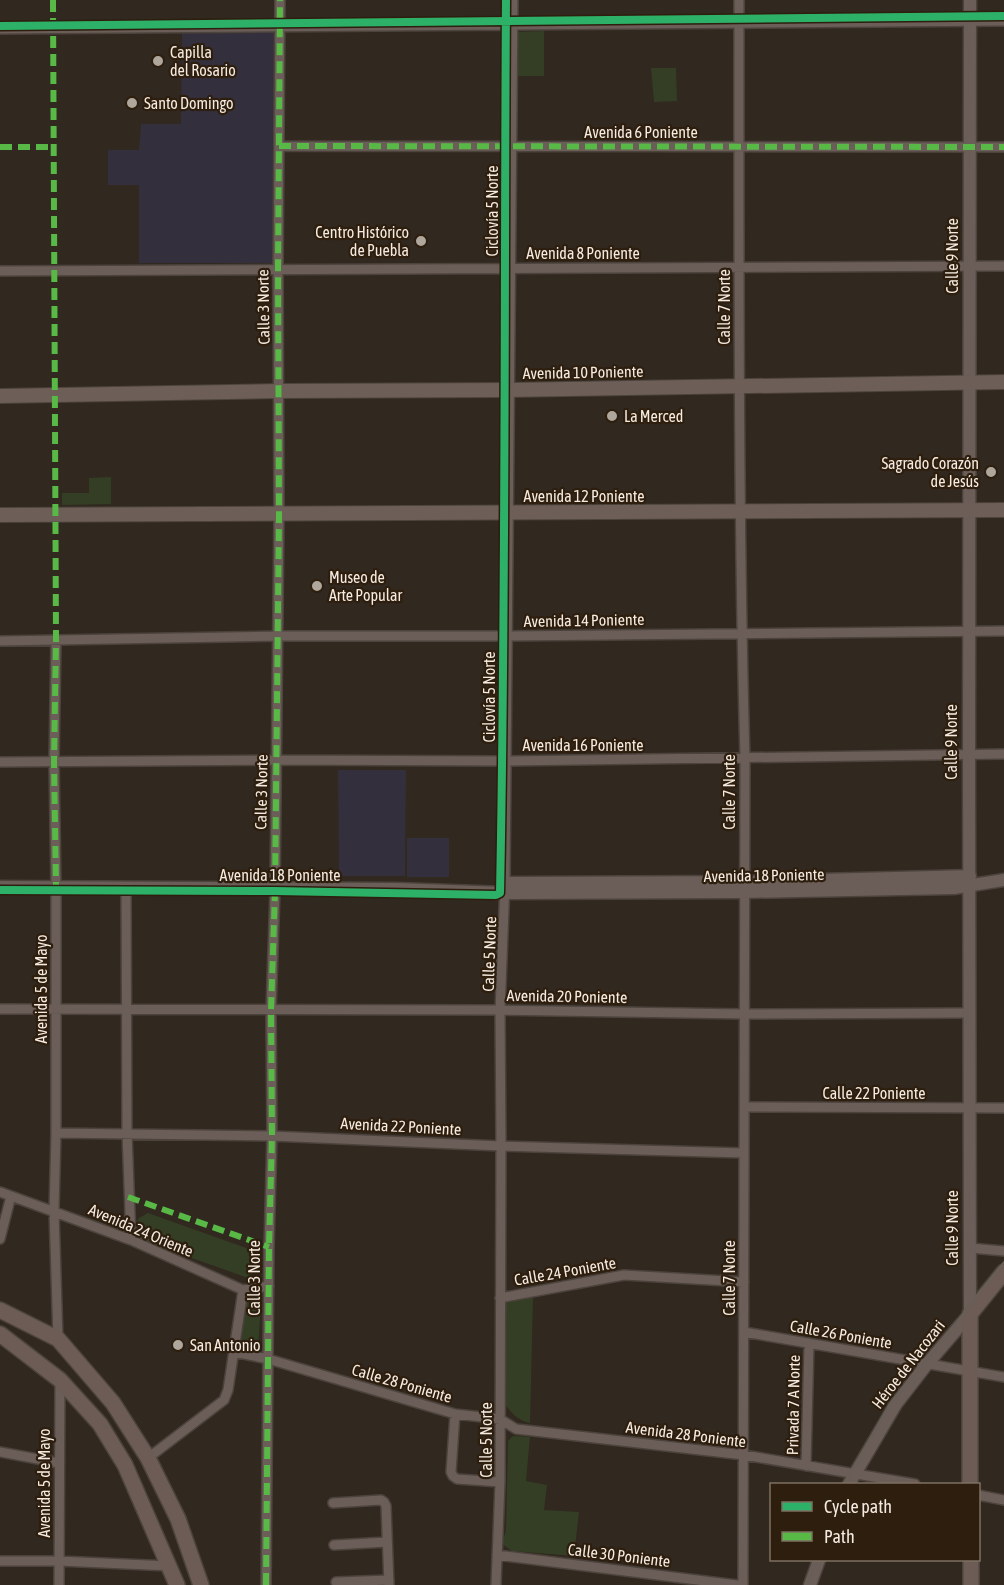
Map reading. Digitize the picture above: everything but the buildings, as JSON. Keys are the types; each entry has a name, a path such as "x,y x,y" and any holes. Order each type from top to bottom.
{"main road":[{"name":"Avenida 10 Poniente","path":"0,396 1004,382"},
{"name":"Avenida 12 Poniente","path":"0,515 1004,510"},
{"name":"Héroe de Nacozari","path":"970,1314 1004,1272"},
{"path":"0,1298 58,1339 113,1403 148,1458 178,1519 201,1585"},
{"path":"0,1310 58,1339"},
{"name":"Calle 9 Norte","path":"970,1314 970,1483"},
{"path":"0,1334 60,1380 100,1424 125,1465 177,1585"},
{"path":"0,1345 60,1380"},
{"path":"971,1561 971,1585"}],"street":[{"name":"Calle 3 Norte","path":"266,1585 272,1136 271,1011 278,636 280,0"},
{"name":"Calle 5 Norte","path":"496,1585 500,1482 500,1010 504,888 513,0"},
{"name":"Calle 7 Norte","path":"739,0 740,511 745,759 743,1585"},
{"name":"Calle 9 Norte","path":"970,0 970,1314"},
{"path":"0,29 1004,21"},
{"name":"Avenida 6 Poniente","path":"279,146 1004,147"},
{"name":"Avenida 8 Poniente","path":"0,271 1004,266"},
{"name":"Avenida 14 Poniente","path":"0,641 278,636 1004,631"},
{"name":"Avenida 5 de Mayo","path":"56,640 54,1211 58,1339"},
{"name":"Avenida 16 Poniente","path":"0,762 505,761 1004,754"},
{"name":"Avenida 18 Poniente","path":"0,887 398,889 744,887 929,882 954,888 970,880 1004,880"},
{"path":"126,887 127,1133 131,1240"},
{"name":"Avenida 20 Poniente","path":"0,1009 500,1010 744,1014 970,1013"},
{"name":"Calle 22 Poniente","path":"744,1107 1004,1108"},
{"name":"Avenida 22 Poniente","path":"56,1133 272,1136 744,1153"},
{"name":"Avenida 24 Oriente","path":"0,1192 131,1240 243,1290"},
{"path":"0,1239 11,1196"},
{"path":"970,1248 1004,1251"},
{"name":"Calle 24 Poniente","path":"500,1298 624,1275 744,1282"},
{"path":"243,1290 269,1286"},
{"name":"Calle 3 Norte","path":"234,1352 243,1290"},
{"name":"Héroe de Nacozari","path":"852,1479 896,1404 970,1314"},
{"name":"Calle 26 Poniente","path":"744,1332 1004,1377"},
{"name":"Privada 7 A Norte","path":"807,1466 808,1343"},
{"path":"148,1458 224,1400 228,1390 234,1352"},
{"name":"Calle 28 Poniente","path":"234,1352 268,1359 455,1414 451,1472 453,1476 457,1479 500,1482"},
{"name":"Avenida 5 de Mayo","path":"59,1585 60,1380"},
{"name":"Avenida 28 Poniente","path":"455,1414 500,1419 516,1429 744,1455 807,1466 852,1479 894,1483"},
{"path":"0,1452 59,1463"},
{"path":"980,1495 1004,1500"},
{"path":"333,1503 381,1500 384,1502 389,1583 336,1582"},
{"path":"334,1545 387,1542"},
{"name":"Calle 30 Poniente","path":"497,1555 737,1585"},
{"path":"0,1561 170,1566"},
{"path":"810,1585 819,1561"}],"shaded area":[{"path":"182,32 274,32 274,263 139,263 139,185 108,185 108,150 139,150 141,124 181,124"},
{"path":"338,770 406,770 405,876 339,876"},
{"path":"407,838 449,838 449,877 407,877"}],"green space":[{"path":"544,31 544,76 514,76 514,32"},
{"path":"651,68 676,68 677,101 654,102"},
{"path":"111,477 111,504 62,505 62,493 89,493 89,478"},
{"path":"148,1213 260,1253 251,1279 144,1241 138,1235 135,1226 139,1218"},
{"path":"533,1297 530,1423 516,1416 505,1404 503,1305 507,1300"},
{"path":"245,1302 261,1304 258,1348 241,1346"},
{"path":"513,1436 530,1437 526,1481 547,1485 544,1510 579,1512 574,1556 512,1551 502,1544 506,1530 508,1441"}],"railway":[{"path":"847,1483 889,1405 1004,1262"},
{"path":"807,1585 817,1561"}],"marked path":[{"path":"53,0 56,887"},
{"path":"266,1585 272,1136 271,1011 275,891 279,514 280,0"},
{"path":"279,146 1004,147"},
{"path":"0,147 53,147"},
{"path":"128,1197 269,1247"}],"cycle path":[{"name":"Ciclovía 5 Norte","path":"0,890 496,895 500,893 506,0"},
{"path":"0,26 1004,16"}],"place":[{"name":"Capilla del Rosario","path":"158,61"},
{"name":"Santo Domingo","path":"132,103"},
{"name":"Centro Histórico de Puebla","path":"421,241"},
{"name":"La Merced","path":"612,416"},
{"name":"Sagrado Corazón de Jesús","path":"991,472"},
{"name":"Museo de Arte Popular","path":"317,586"},
{"name":"San Antonio","path":"178,1345"}]}
